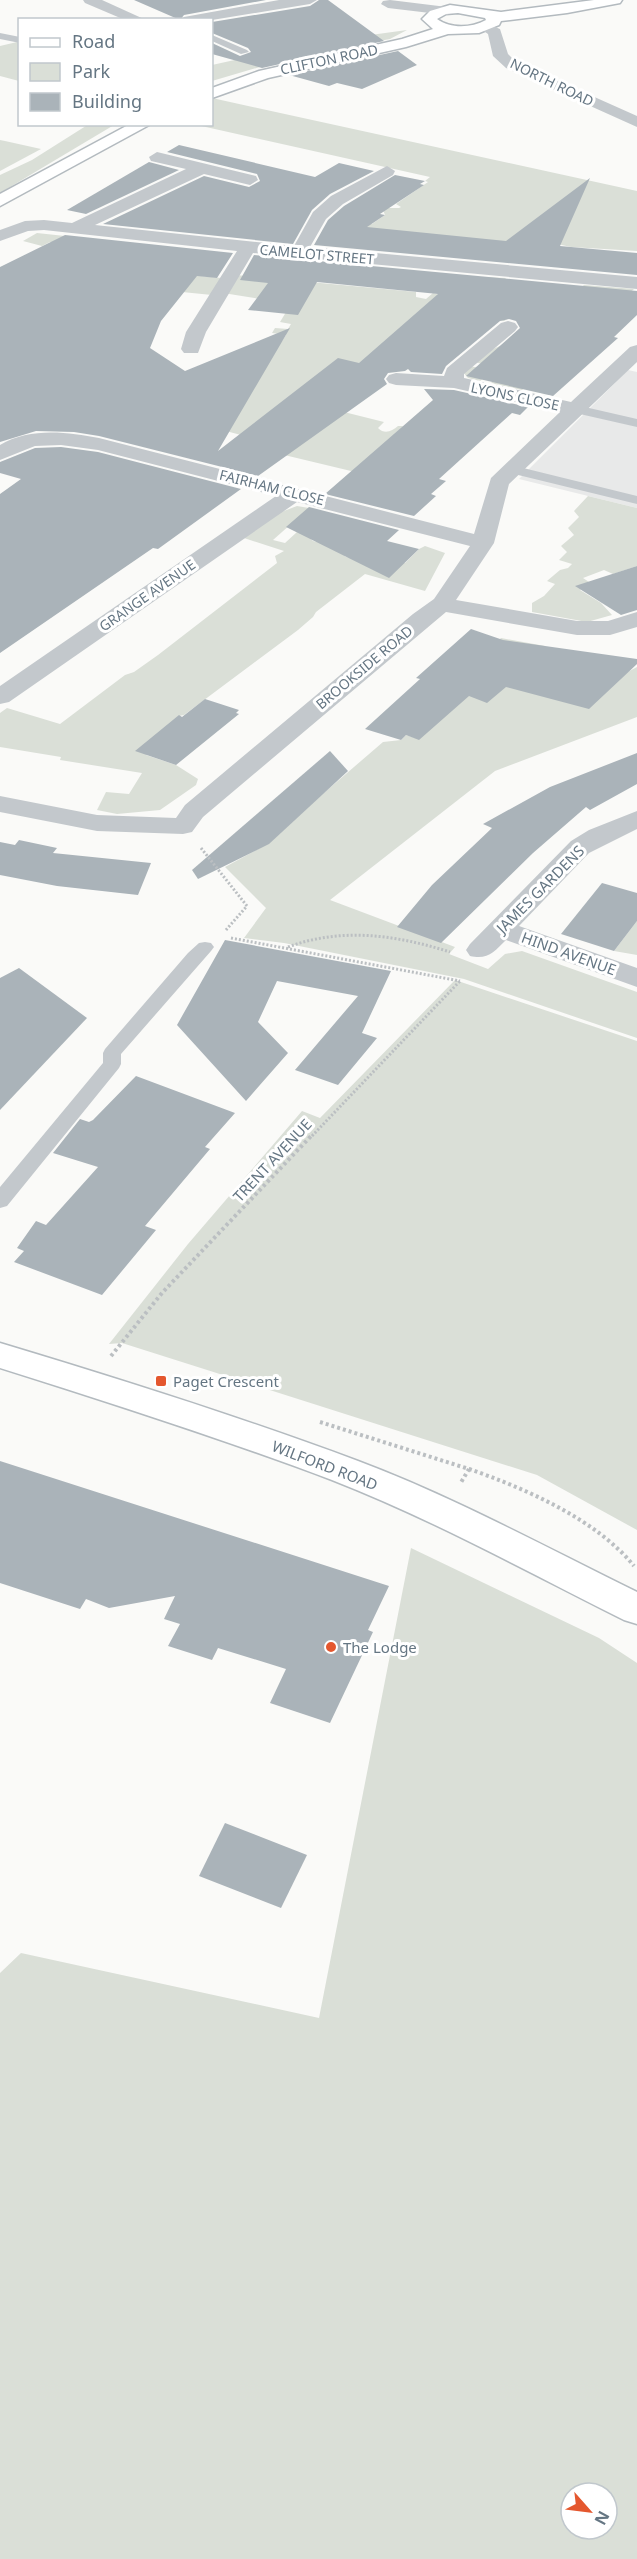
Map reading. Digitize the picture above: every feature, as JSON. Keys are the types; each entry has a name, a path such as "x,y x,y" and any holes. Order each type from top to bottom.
{"street":[{"path":"90,0 134,18"},
{"path":"199,18 310,0"},
{"path":"382,2 447,11 476,11 488,22 615,0"},
{"path":"382,2 429,19 438,26 448,29"},
{"path":"429,19 434,14 447,11"},
{"name":"CLIFTON ROAD","path":"217,90 272,72 406,43 448,29 488,22"},
{"name":"NORTH ROAD","path":"488,22 495,32 501,56 511,65 637,122"},
{"path":"0,201 139,126"},
{"path":"157,157 250,180"},
{"path":"75,228 202,168"},
{"path":"299,252 319,216 337,200 387,171"},
{"name":"CAMELOT STREET","path":"0,236 32,225 75,228 299,252 637,283"},
{"path":"191,349 196,332 248,247"},
{"name":"LYONS CLOSE","path":"454,382 454,372 508,327"},
{"name":"BROOKSIDE ROAD","path":"183,826 194,812 421,619 442,604 483,543 500,483 511,469 633,360"},
{"name":"LYONS CLOSE","path":"396,380 454,382 576,409"},
{"name":"FAIRHAM CLOSE","path":"0,454 22,442 64,436 295,493 483,543"},
{"name":"GRANGE AVENUE","path":"0,697 295,493"},
{"path":"442,604 578,628 610,628 637,620"},
{"path":"0,804 98,823 183,826"},
{"name":"JAMES GARDENS","path":"480,950 579,847 597,836 637,819"},
{"name":"HIND AVENUE","path":"500,928 637,978"},
{"name":"WILFORD ROAD","path":"0,1355 157,1405 346,1471 443,1513 637,1609"}],"lane":[{"path":"0,36 18,40"},
{"path":"213,38 244,52"},
{"path":"576,409 637,423"},
{"path":"511,469 637,500"},
{"path":"0,1201 112,1064 112,1053 205,947"}],"path":[{"path":"183,826 247,906 222,936 287,948 298,942 337,934 420,942 470,960 480,950"},
{"name":"TRENT AVENUE","path":"108,1361 162,1293 460,981 287,948"},
{"path":"469,1469 513,1484 563,1509 623,1552 637,1570"}],"shaded area":[{"path":"628,370 637,372 637,508 519,479"}],"green space":[{"path":"407,30 390,39 287,59 213,81 213,65 312,43"},
{"path":"18,42 18,81 0,76 0,46"},
{"path":"213,98 637,191 637,251 571,247 548,242 547,245 344,234 367,223 372,224 385,215 383,210 386,208 401,207 396,204 428,182 425,181 430,177 201,126 213,126"},
{"path":"86,126 112,126 0,193 0,175 32,160"},
{"path":"0,140 5,141 41,149 0,171"},
{"path":"37,233 93,239 182,274 221,278 212,295 132,287 120,328 191,378 282,341 286,335 272,333 275,328 288,329 291,324 280,322 291,304 223,293 236,275 416,292 416,297 426,299 433,293 440,295 481,277 506,278 501,284 571,296 584,285 634,289 522,390 491,383 501,375 491,372 480,381 468,378 463,372 469,366 491,370 495,367 474,362 488,351 512,341 534,321 512,316 504,321 436,311 344,412 384,422 378,428 383,431 403,426 358,476 351,471 247,446 241,435 222,430 0,286 79,250 50,242 42,246 23,241"},
{"path":"588,496 637,508 637,566 613,574 604,570 583,578 592,584 580,590 601,603 612,615 587,622 532,612 532,603 544,596 555,584 547,581 572,564 559,560 567,552 561,546 574,535 568,528 579,517 574,511"},
{"path":"297,506 309,508 273,540 285,543 297,532 307,535 313,541 336,547 346,557 405,563 425,546 445,553 425,591 365,574 316,612 298,630 184,715 179,716 146,755 176,765 198,779 196,785 160,810 117,814 97,810 106,792 129,794 142,773 60,760 61,757 0,747 0,713 7,708 60,724 125,675 134,672 158,655 277,563 275,556 284,551 241,537 276,514"},
{"path":"501,638 545,646 537,666 620,676 637,667 637,717 495,771 330,900 455,947 449,954 488,969 505,954 522,951 637,992 637,1038 464,979 284,943 244,938 266,908 225,867 260,848 383,742 401,740 406,735 419,739 469,667"},
{"path":"637,921 637,955 614,951"},
{"path":"455,980 637,1041 637,1530 537,1475 122,1343 109,1344 188,1244 302,1111 320,1118"},
{"path":"411,1548 599,1638 637,1663 637,2559 0,2559 0,1973 21,1953 319,2018"}],"building":[{"path":"134,0 266,0 184,15 182,18 175,18"},
{"path":"319,0 328,0 384,41 262,68 213,54 213,43 240,56 251,52 248,48 213,33 213,22 310,6"},
{"path":"398,51 417,65 362,89 337,83 329,86 289,75"},
{"path":"179,145 315,177 339,163 374,171 330,194 312,210 293,244 103,224 204,176 249,187 260,181 257,174 167,152"},
{"path":"149,162 179,170 86,214 67,210"},
{"path":"395,175 425,181 420,184 424,185 380,214 385,215 367,227 506,241 590,178 560,246 637,253 637,275 314,245 328,220 344,206"},
{"path":"65,235 233,253 217,278 197,276 161,321 150,348 185,371 290,328 218,451 338,358 359,363 438,294 317,282 298,315 248,310 268,283 240,280 254,255 637,291 637,315 614,337 618,338 553,396 466,376 520,328 516,321 509,319 500,321 446,366 442,374 411,372 408,369 388,373 384,379 387,384 258,476 99,436 74,432 36,431 0,442 0,267"},
{"path":"424,389 454,390 528,407 520,415 512,413 439,479 446,481 431,494 436,496 414,516 325,494 433,400"},
{"path":"61,447 98,452 241,489 158,549 153,548 0,653 0,494 21,479 0,473 0,462 35,448"},
{"path":"309,507 399,530 387,541 419,549 389,578 286,527"},
{"path":"637,566 637,610 621,615 575,586"},
{"path":"471,629 503,640 637,659 637,664 589,709 506,687 487,703 469,696 419,740 406,735 401,740 365,729 420,679 416,678"},
{"path":"205,699 239,710 236,713 239,714 176,765 135,751 179,715 182,717"},
{"path":"330,751 348,771 269,844 198,879 192,870"},
{"path":"637,753 637,784 590,810 586,807 533,853 441,943 397,927 432,885 492,828 483,824 550,787"},
{"path":"19,840 57,848 53,853 151,863 138,895 57,886 0,875 0,842 15,845"},
{"path":"602,883 637,893 637,921 614,951 561,934"},
{"path":"225,940 391,971 362,1033 377,1038 338,1085 295,1070 358,996 277,981 258,1022 288,1053 246,1101 177,1025"},
{"path":"19,968 87,1018 0,1110 0,978"},
{"path":"136,1076 235,1113 205,1147 210,1149 145,1226 156,1230 102,1295 14,1262 24,1251 17,1248 36,1221 46,1225 98,1167 53,1153 80,1119 89,1122 93,1120"},
{"path":"0,1461 389,1586 368,1630 373,1632 330,1723 270,1703 286,1669 218,1648 212,1660 168,1646 180,1624 164,1619 175,1596 109,1608 86,1599 80,1609 0,1583"},
{"path":"225,1823 307,1855 281,1908 199,1876"}],"place":[{"name":"Paget Crescent","path":"161,1381"},
{"name":"The Lodge","path":"331,1647"}]}
